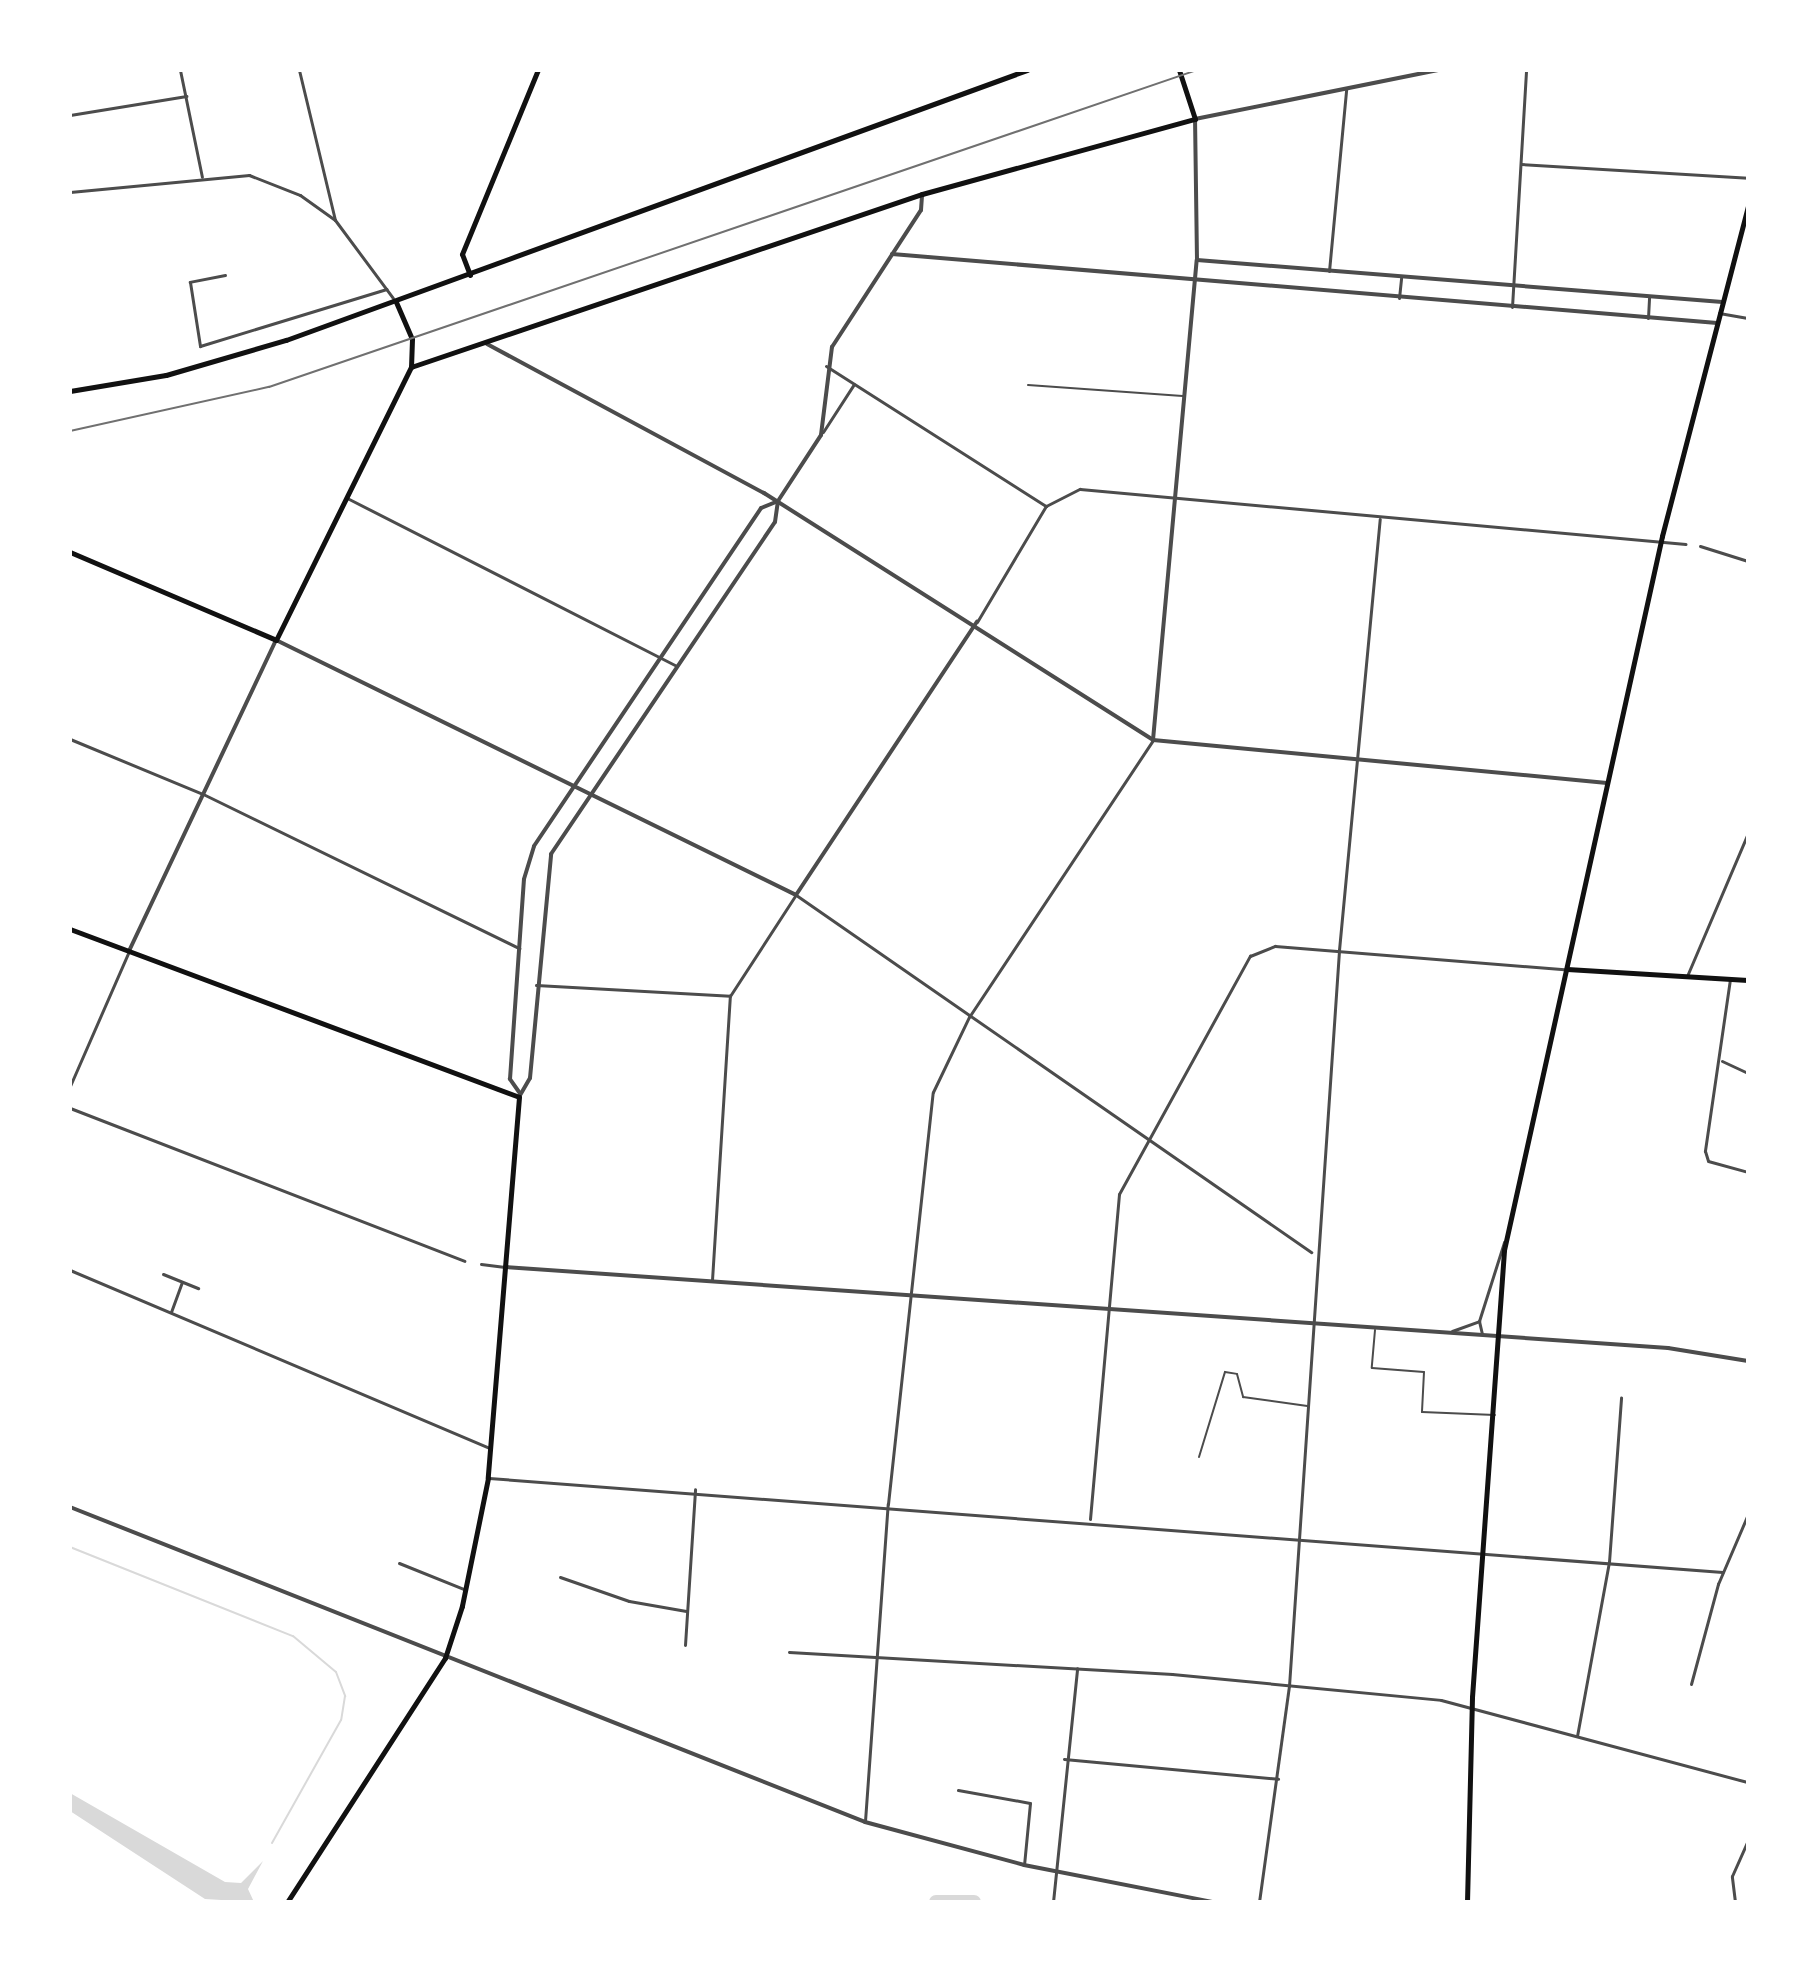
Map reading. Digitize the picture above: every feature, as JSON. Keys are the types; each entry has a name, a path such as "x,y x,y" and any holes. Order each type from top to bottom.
{"main road":[{"path":"470,275 462,254 538,70"},
{"path":"70,391 201,366 396,302 1027,70"},
{"path":"411,367 487,344 922,194 1195,119 1179,70"},
{"path":"1467,1902 1472,1708 1508,1231 1660,542 1748,206"},
{"path":"70,552 276,640 411,367 412,339 396,302"},
{"path":"70,929 519,1094 488,1478 466,1590 445,1658 289,1899"},
{"path":"1567,969 1748,980"}],"street":[{"path":"180,70 202,177"},
{"path":"299,70 335,220"},
{"path":"865,1822 880,1656 888,1504 930,1106 969,1017 1153,740 1197,260 1195,119 1438,70"},
{"path":"1512,307 1526,70"},
{"path":"1329,271 1346,90"},
{"path":"70,115 186,96"},
{"path":"1521,164 1748,178"},
{"path":"70,192 202,177 271,181 335,220 396,302"},
{"path":"821,435 826,366 921,210 922,194"},
{"path":"892,254 1195,282 1717,323"},
{"path":"1197,260 1722,302"},
{"path":"225,275 190,282 200,346 387,289"},
{"path":"1399,298 1401,276"},
{"path":"1648,318 1649,296"},
{"path":"1719,313 1748,318"},
{"path":"487,344 778,501 977,622 1153,740 1607,783"},
{"path":"826,366 1046,506"},
{"path":"778,501 761,508 573,784 527,862 510,1079 519,1094 530,1078 546,867 590,793 775,522 778,501 854,384"},
{"path":"712,1280 730,996 977,622 1046,506 1080,489 1175,496 1380,519 1686,544"},
{"path":"347,498 677,666"},
{"path":"1259,1902 1289,1686 1339,950 1380,519"},
{"path":"1700,546 1748,561"},
{"path":"70,1086 129,951 276,640 796,895 1311,1252"},
{"path":"70,739 203,794 519,948"},
{"path":"1687,976 1748,833"},
{"path":"1090,1519 1117,1206 1132,1165 1245,964 1267,947 1567,969"},
{"path":"1730,979 1708,1161 1748,1172"},
{"path":"536,985 730,996"},
{"path":"1721,1061 1748,1073"},
{"path":"70,1108 464,1261"},
{"path":"1499,1358 1479,1321 1508,1231"},
{"path":"481,1264 1484,1335 1748,1361"},
{"path":"70,1270 490,1448"},
{"path":"163,1274 198,1288"},
{"path":"171,1312 182,1282"},
{"path":"1442,1332 1479,1321"},
{"path":"1577,1736 1609,1562 1621,1397"},
{"path":"488,1478 695,1489 1090,1519 1722,1572"},
{"path":"685,1645 695,1489"},
{"path":"70,1507 865,1822 1024,1865 1213,1902"},
{"path":"1691,1684 1722,1572 1748,1514"},
{"path":"399,1563 466,1590"},
{"path":"560,1577 629,1601 686,1611"},
{"path":"789,1652 1077,1668 1289,1686 1472,1708 1748,1782"},
{"path":"1053,1902 1064,1759 1077,1668"},
{"path":"1064,1759 1278,1779"},
{"path":"958,1790 1030,1803 1024,1865"},
{"path":"1735,1902 1732,1876 1748,1840"}],"lane":[{"path":"1028,385 1185,396"},
{"path":"1375,1327 1372,1368 1424,1372 1422,1412 1495,1415"},
{"path":"1199,1457 1225,1372 1237,1374 1243,1397 1308,1406"}],"shaded area":[{"path":"70,1793 225,1882 241,1883 263,1861 248,1889 254,1902 205,1899 70,1811"}],"waterway":[{"path":"70,1547 293,1636 336,1672 345,1696 341,1720 272,1843"},
{"path":"936,1902 974,1902"}],"railway":[{"path":"70,431 269,387 1197,70"}]}
